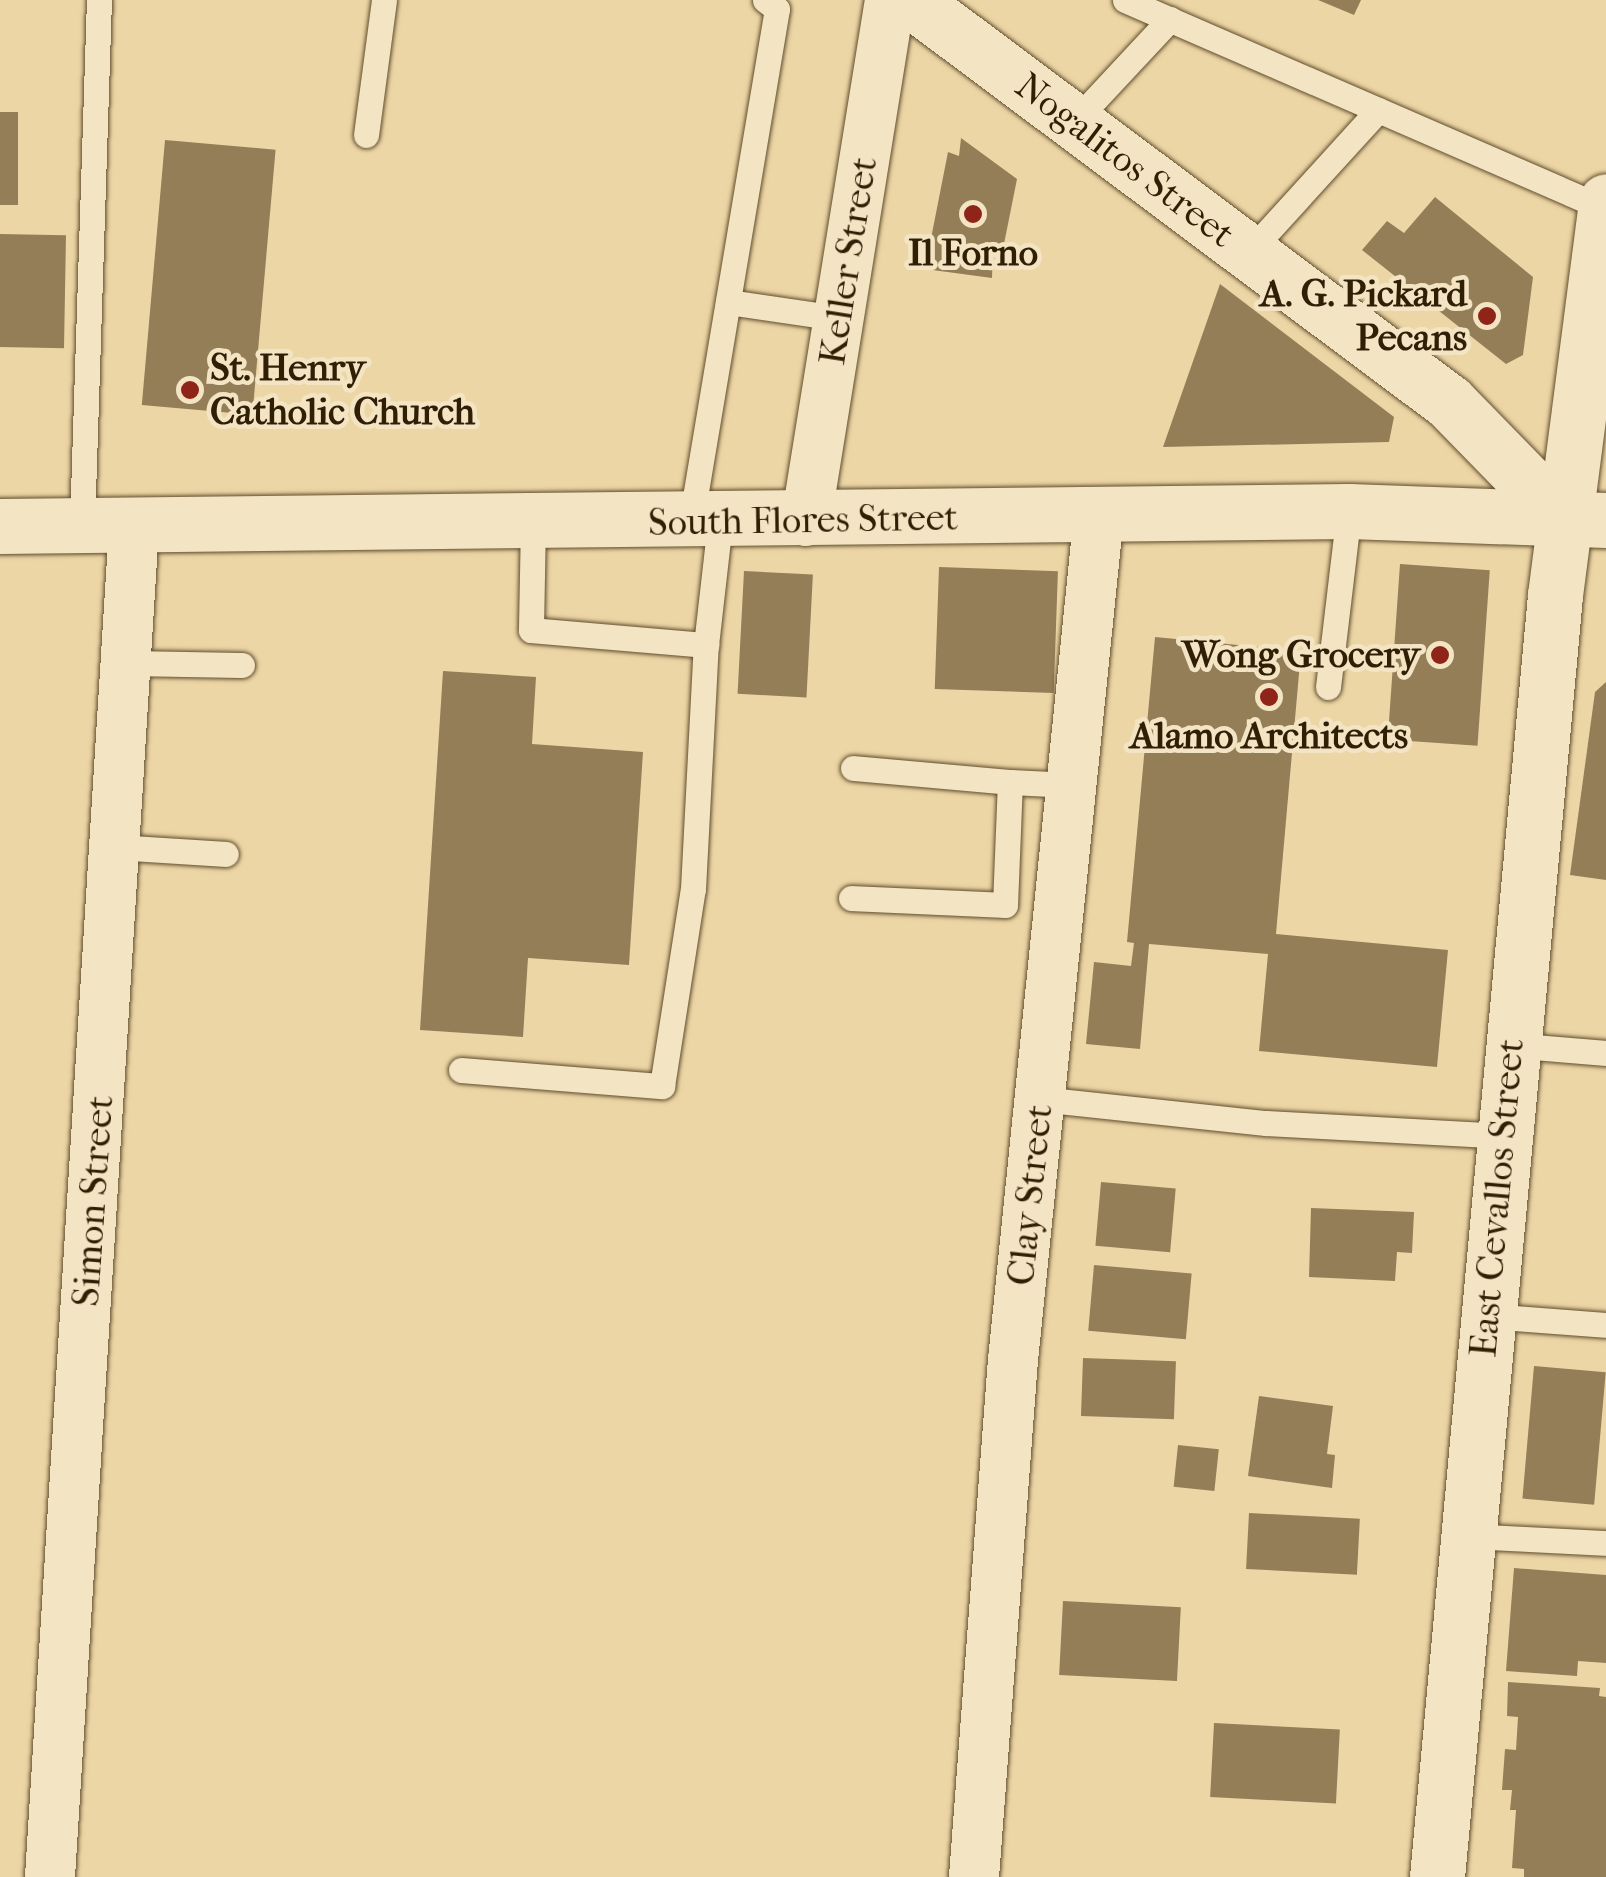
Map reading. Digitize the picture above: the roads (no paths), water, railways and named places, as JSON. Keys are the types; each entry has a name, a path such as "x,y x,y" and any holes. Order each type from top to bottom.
{"main road":[{"name":"Nogalitos Street","path":"912,0 1450,402 1584,519"},
{"name":"East Cevallos Street","path":"1438,1877 1510,1044 1584,519 1606,202"},
{"name":"South Flores Street","path":"0,526 806,521 1349,511 1584,519"}],"street":[{"name":"Keller Street","path":"806,521 890,0"},
{"name":"Clay Street","path":"974,1877 1040,1099 1100,514"},
{"name":"Simon Street","path":"50,1877 128,663 108,525"}],"lane":[{"path":"99,0 108,525"},
{"path":"366,135 384,0"},
{"path":"461,1070 662,1086 693,889 706,645 705,522 728,302 777,9 765,0"},
{"path":"1125,0 1606,209"},
{"path":"1074,122 1170,20"},
{"path":"1249,252 1378,110"},
{"path":"728,302 838,318"},
{"path":"1328,687 1349,511"},
{"path":"533,523 531,630 706,645"},
{"path":"128,663 242,665"},
{"path":"853,768 1072,785"},
{"path":"850,898 1005,905 1010,782"},
{"path":"116,847 226,854"},
{"path":"1510,1044 1606,1053"},
{"path":"1040,1099 1266,1123 1504,1136"},
{"path":"1486,1316 1606,1325"},
{"path":"1468,1536 1606,1543"}],"place":[{"name":"Il Forno","path":"973,214"},
{"name":"A. G. Pickard Pecans","path":"1487,316"},
{"name":"St. Henry Catholic Church","path":"190,390"},
{"name":"Wong Grocery","path":"1440,655"},
{"name":"Alamo Architects","path":"1269,697"}]}
